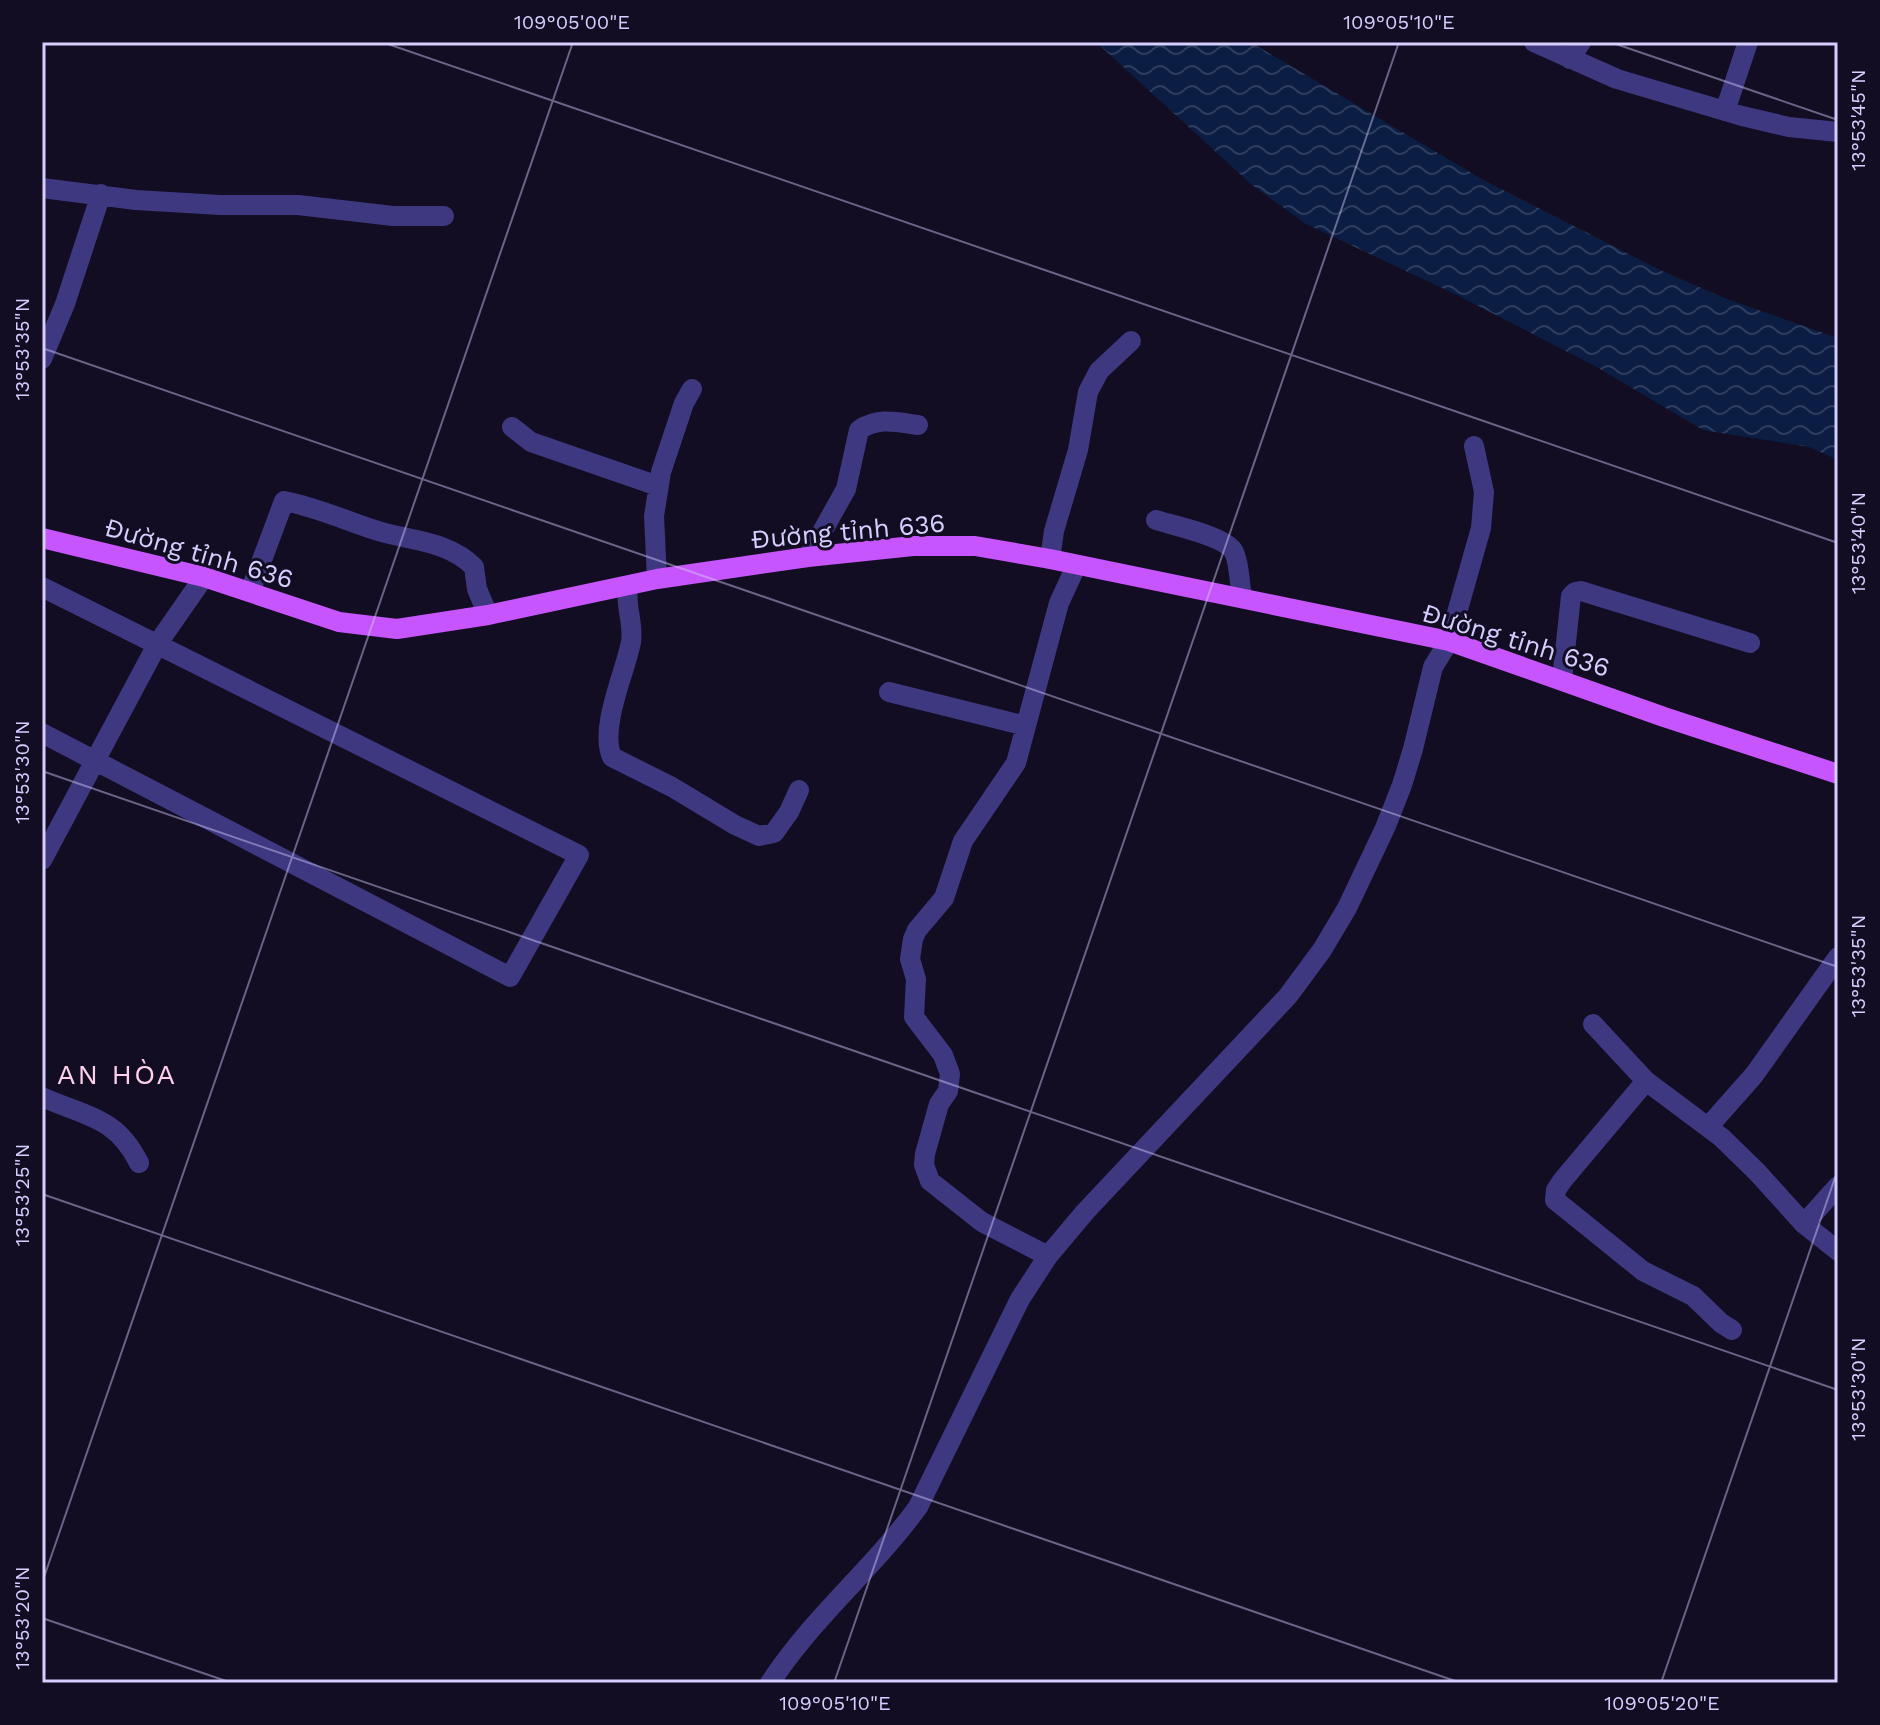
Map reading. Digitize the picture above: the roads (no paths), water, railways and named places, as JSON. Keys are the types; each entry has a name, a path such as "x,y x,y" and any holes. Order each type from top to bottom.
{"main road":[{"name":"Đường tỉnh 636","path":"42,538 204,577 339,622 397,629 488,615 657,579 808,557 941,545 975,546 1449,641 1838,774"}],"street":[{"path":"1534,42 1576,50 1617,79 1725,111 1789,127 1838,132"},
{"path":"1725,111 1748,42"},
{"path":"42,188 164,202 220,205 259,203 393,216 444,216"},
{"path":"42,359 65,304 101,194"},
{"path":"1050,559 1054,531 1078,450 1088,392 1099,371 1131,341"},
{"path":"657,579 654,516 658,486 684,403 692,389"},
{"path":"808,557 846,489 859,430 870,422 883,420 918,425"},
{"path":"512,427 531,442 658,486"},
{"path":"770,1683 803,1637 903,1528 918,1507 1020,1299 1048,1256 1288,996 1322,950 1347,908 1385,828 1413,749 1433,667 1449,641 1481,528 1484,492 1474,446"},
{"path":"250,592 284,501 311,506 379,531 458,554 474,567 477,589 488,615"},
{"path":"1156,520 1231,547 1242,598"},
{"path":"1048,1256 982,1222 930,1181 924,1165 925,1154 939,1104 948,1091 950,1074 943,1055 914,1017 916,979 910,959 917,930 944,898 963,841 1016,763 1059,603 1076,566"},
{"path":"42,860 158,643 204,577"},
{"path":"42,587 579,855 510,977 42,733"},
{"path":"628,587 626,603 632,639 608,738 612,757 644,771 759,836 774,833 789,812 799,790"},
{"path":"1562,679 1571,596 1575,592 1581,591 1750,643"},
{"path":"889,692 1026,726"},
{"path":"1708,1127 1754,1075 1838,957"},
{"path":"1593,1024 1646,1081 1708,1127 1757,1172 1804,1224 1838,1251"},
{"path":"1646,1081 1562,1181 1556,1190 1555,1200 1643,1271 1693,1296 1732,1330"},
{"path":"42,1097 104,1122 121,1138 139,1163"},
{"path":"1804,1224 1838,1186"}],"water":[{"path":"1096,42 1250,42 1480,178 1660,270 1727,299 1838,338 1838,460 1809,447 1703,430 1593,365 1459,296 1306,224 1252,185"}],"district":[{"name":"AN HÒA","path":"117,1074"}]}
